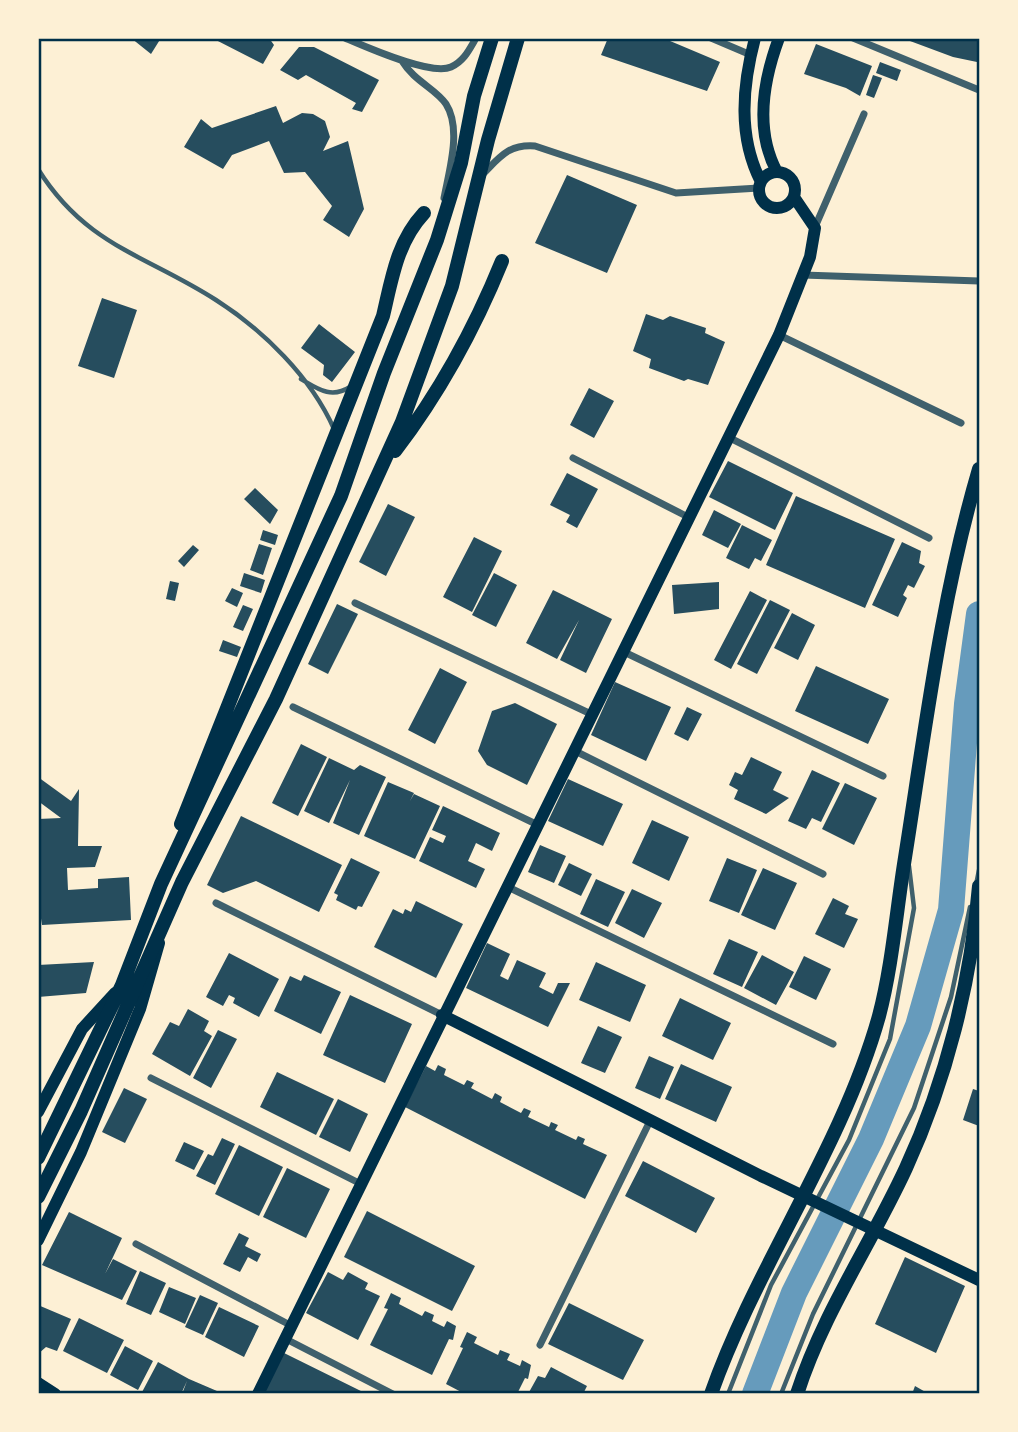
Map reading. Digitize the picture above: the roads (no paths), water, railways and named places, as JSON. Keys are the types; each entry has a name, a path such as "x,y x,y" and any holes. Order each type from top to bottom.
{"highway":[{"path":"161,884 341,496 384,373 437,240 461,163 474,96 492,38"},
{"path":"38,1197 183,882 276,699 402,422 452,286 498,102 518,38"},
{"path":"38,1158 122,985 161,884 185,810 383,316 397,256 409,229 424,213"},
{"path":"379,471 421,416 456,360 479,318 502,261"},
{"path":"711,1394 763,1271 864,1064 888,971 943,615 979,469"},
{"path":"797,1394 831,1312 906,1167 930,1108 974,942 979,886"}],"main road":[{"path":"755,38 746,82 745,138 766,203 773,207 787,205 794,197 796,189 794,181 776,172 767,154 763,112 770,65 779,38"},
{"path":"760,185 766,175 776,172"},
{"path":"258,1394 442,1014 508,887 779,335 803,275 815,228 794,197"},
{"path":"38,1240 82,1152 140,1009 152,974 161,933"},
{"path":"38,1112 82,1029 122,985"},
{"path":"442,1014 761,1177 979,1280"},
{"path":"38,1383 55,1393"}],"street":[{"path":"345,38 402,61 447,69 462,60 476,38"},
{"path":"710,38 751,55"},
{"path":"853,38 979,89"},
{"path":"402,61 412,76 445,104 452,125 451,156 437,240"},
{"path":"815,228 863,114"},
{"path":"481,175 503,153 518,145 536,146 676,193 760,185"},
{"path":"803,275 979,281"},
{"path":"779,335 961,423"},
{"path":"728,437 929,538"},
{"path":"573,458 688,517"},
{"path":"355,603 591,715"},
{"path":"622,651 883,776"},
{"path":"293,708 538,825"},
{"path":"573,750 823,874"},
{"path":"508,887 833,1044"},
{"path":"216,903 442,1014"},
{"path":"151,1078 359,1183"},
{"path":"540,1345 650,1121"},
{"path":"136,1244 290,1325"},
{"path":"284,1338 393,1394"}],"lane":[{"path":"38,169 55,196 99,237 215,299 258,328 281,352 331,422 334,430 331,448"},
{"path":"299,377 331,393 340,393 357,383"},
{"path":"727,1394 771,1285 862,1113 890,1038 902,986 914,908 907,844"},
{"path":"781,1394 813,1314 914,1108 951,997 979,870"}],"waterway":[{"path":"755,1394 794,1293 871,1139 918,1026 951,910 967,704 979,614"}]}
